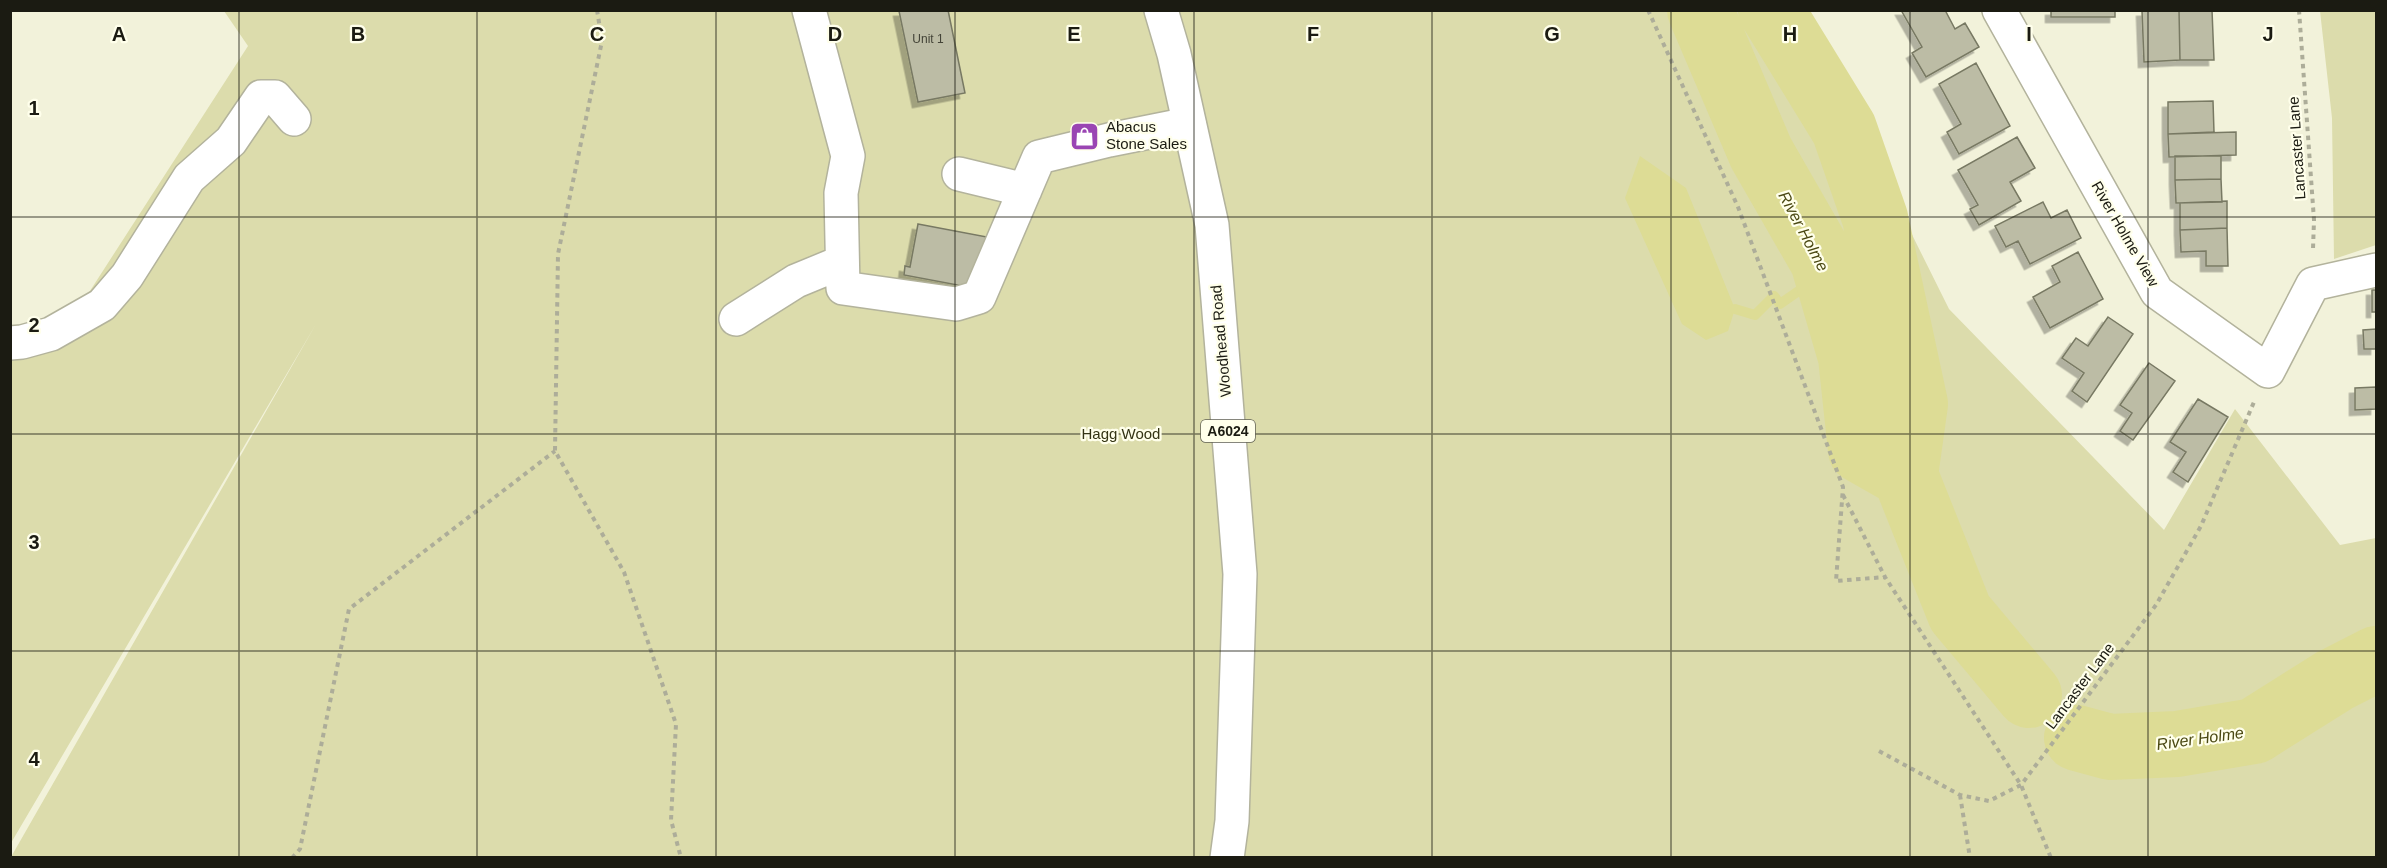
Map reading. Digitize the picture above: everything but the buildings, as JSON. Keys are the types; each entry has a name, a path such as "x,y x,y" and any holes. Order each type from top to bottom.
{"main road":[{"path":"810,10 848,156 840,193 843,288 956,304 979,297 1039,157 1189,124"},
{"name":"Woodhead Road","path":"1161,10 1174,54 1212,225 1240,574 1232,821 1227,858"},
{"name":"River Holme View","path":"1999,10 2157,292 2268,371"},
{"path":"10,344 51,334 102,305 127,276 189,178 231,141 261,97 275,97 294,119"},
{"path":"958,174 1025,190"},
{"path":"736,319 796,281 842,262"},
{"path":"2268,371 2313,284 2376,270"}],"path":[{"path":"597,10 602,41 558,254 555,451 624,572 676,724 671,820 681,858"},
{"path":"1648,10 1738,207 1843,487 1836,581 1885,576"},
{"name":"Lancaster Lane","path":"2299,10 2314,220 2313,284"},
{"name":"Lancaster Lane","path":"2021,785 2156,605 2197,533 2268,371"},
{"path":"292,858 300,849 349,609 555,451"},
{"path":"1842,494 1885,576 2021,785 2051,858"},
{"path":"1879,752 1960,795 1989,801 2021,785"},
{"path":"1960,795 1970,858"}],"green space":[{"name":"Hagg Wood","path":"224,11 1784,11 1853,116 1949,309 2164,530 2235,409 2340,545 2376,538 2376,857 11,857 316,324 11,843 11,336 57,342 248,46"},
{"path":"2320,11 2376,11 2376,245 2334,259 2332,118"}],"shaded area":[{"path":"1640,156 1686,188 1735,309 1728,331 1706,340 1682,324 1625,198"}],"waterway":[{"name":"River Holme","path":"1700,10 1761,153 1823,261 1851,357 1861,450 1905,475"},
{"name":"River Holme","path":"1771,10 1844,129 1875,218 1915,404 1905,475 1960,613 2029,695"},
{"path":"1735,309 1755,315 1774,296 1780,304 1826,272"},
{"name":"River Holme","path":"2077,738 2110,747 2177,744 2254,731 2335,680 2376,659"}],"place":[{"name":"Abacus Stone Sales","path":"1085,136"}]}
